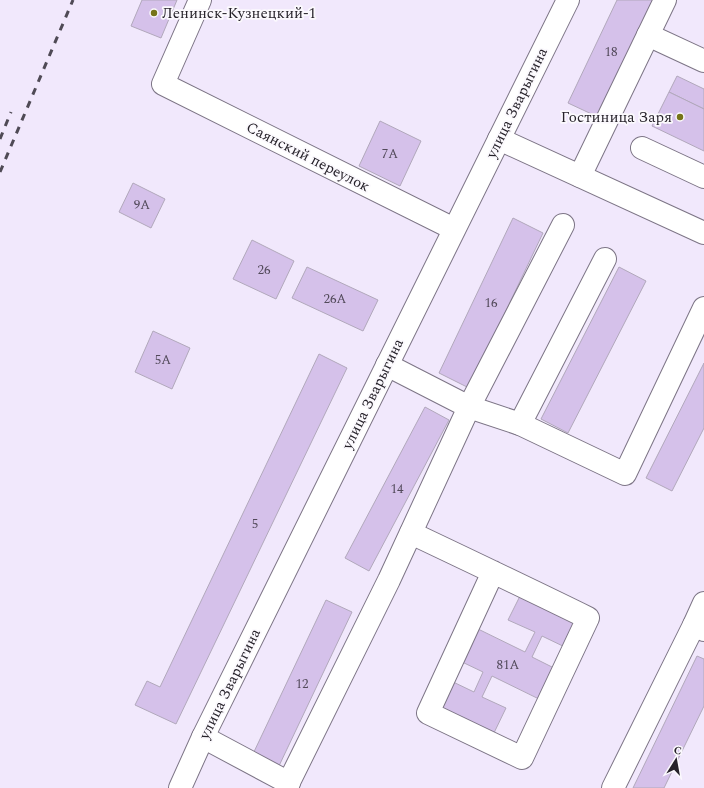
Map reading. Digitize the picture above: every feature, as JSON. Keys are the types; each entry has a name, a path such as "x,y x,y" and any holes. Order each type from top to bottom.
{"street":[{"name":"Саянский переулок","path":"200,0 163,84 454,230"},
{"name":"улица Зварыгина","path":"180,788 203,737 568,0"},
{"path":"580,176 665,0"},
{"path":"648,35 704,61"},
{"path":"499,139 704,233"},
{"path":"642,148 704,177"},
{"path":"203,737 287,786 411,533 469,407 563,225"},
{"path":"520,424 605,259"},
{"path":"387,365 469,407 520,424 625,474 704,308"},
{"path":"411,533 493,572 588,618 522,758 428,713 493,572"},
{"path":"614,788 699,627 704,602"}],"building":[{"name":"Ленинск-Кузнецкий-1","path":"142,0 177,0 161,38 131,26"},
{"path":"617,0 654,0 598,117 568,103"},
{"path":"677,76 704,89 704,109 669,92"},
{"name":"Гостиница Заря","path":"669,92 704,109 704,151 652,126"},
{"path":"380,121 421,141 400,186 359,166"},
{"path":"133,183 165,199 151,228 119,212"},
{"path":"513,218 543,233 469,388 439,373"},
{"path":"252,240 294,261 276,299 233,279"},
{"path":"307,267 378,300 363,331 292,298"},
{"path":"619,267 646,281 568,433 541,419"},
{"path":"153,331 190,348 172,389 135,372"},
{"path":"319,354 347,368 176,724 135,705 147,681 160,687"},
{"path":"704,363 704,428 672,491 646,478"},
{"path":"425,407 449,420 369,571 345,558"},
{"path":"523,590 584,619 569,649 542,636 532,657 556,669 541,700 492,676 482,697 506,708 492,737 435,710 449,680 474,692 483,672 460,661 476,628 525,652 535,632 508,620"},
{"path":"326,600 352,612 278,768 252,756"},
{"path":"697,656 704,659 704,706 664,788 633,788"}],"railway":[{"path":"0,172 73,0"},
{"path":"0,139 11,112"}],"place":[{"name":"Ленинск-Кузнецкий-1","path":"154,13"},
{"name":"Гостиница Заря","path":"680,117"}]}
